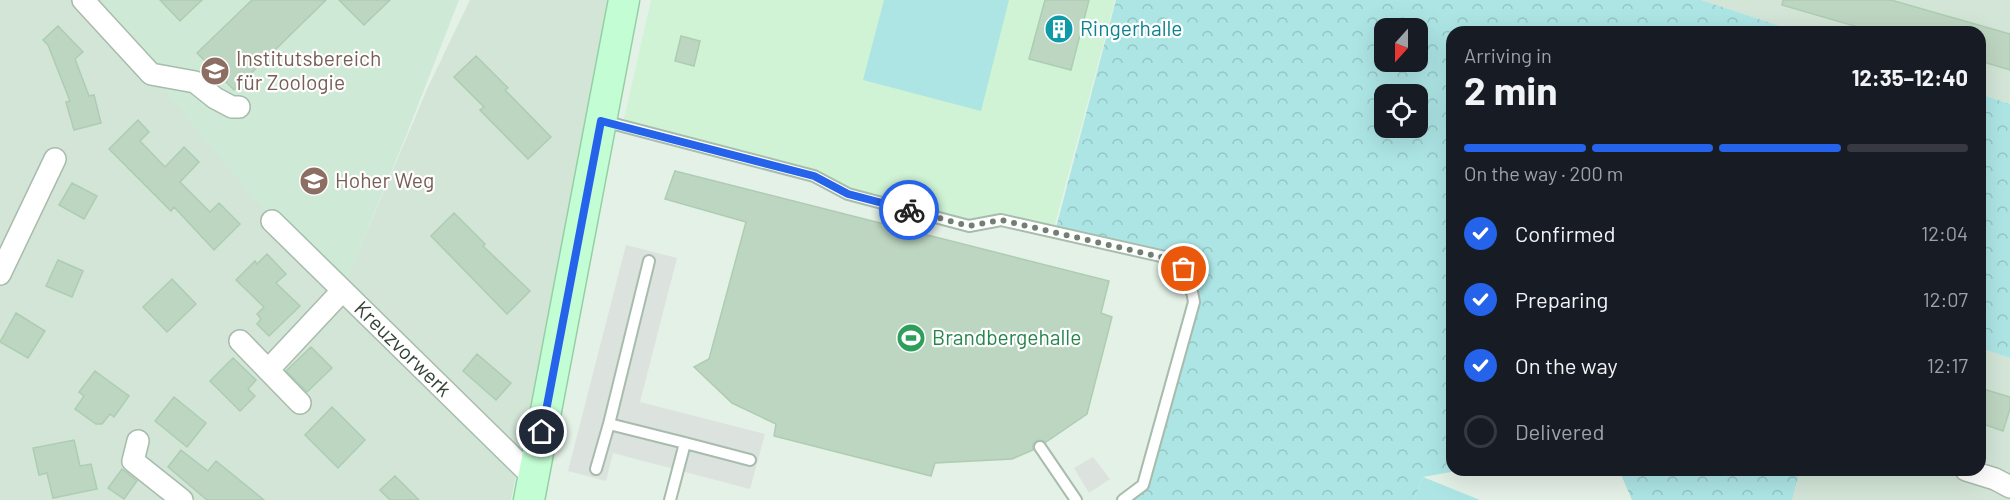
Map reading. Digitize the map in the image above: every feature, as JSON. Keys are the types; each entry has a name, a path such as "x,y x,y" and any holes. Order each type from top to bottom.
{"street":[{"path":"83,0 151,74 195,82 215,98 232,107 238,107"},
{"name":"Kreuzvorwerk","path":"531,494 624,0"},
{"path":"0,274 55,159"},
{"name":"Kreuzvorwerk","path":"272,220 342,291 531,494"},
{"path":"268,370 342,291"},
{"path":"240,341 300,403"},
{"path":"138,441 133,461 182,500"},
{"path":"1986,476 2010,487"}],"lane":[{"path":"601,121 814,176 848,194 969,226 1001,220 1174,260 1184,269 1194,302 1143,485 1123,500"},
{"path":"596,469 650,261"},
{"path":"609,424 750,460"},
{"path":"670,500 685,443"},
{"path":"1040,447 1076,500"}],"shaded area":[{"path":"0,0 83,0 342,290 428,87 470,0 616,0 566,229 511,500 0,500"},
{"name":"Hoher Weg","path":"83,0 459,0 342,291 272,220 146,68"},
{"path":"651,0 1115,0 1053,231 1001,220 969,226 848,194 814,176 624,119"},
{"path":"1701,0 2010,0 2010,104 1986,96 1986,26 1780,26"},
{"path":"626,245 677,258 640,402 765,434 750,489 613,453 606,481 568,471"},
{"path":"1986,350 2010,358 2010,500 1792,500 1798,476 1986,476"},
{"path":"1093,457 1110,479 1089,493 1074,468"}],"green space":[{"path":"884,0 1009,0 981,111 863,80"},
{"path":"1116,0 1701,0 1780,26 1446,26 1446,473 1423,477 1414,500 1123,500 1143,485 1194,302 1174,259 1056,228"},
{"path":"1986,96 2010,104 2010,358 1986,350"},
{"path":"1622,476 1798,476 1792,500 1632,500"},
{"path":"1423,477 1480,500 1414,500"}],"building":[{"path":"160,0 202,0 180,21"},
{"path":"252,0 326,0 234,90 197,53"},
{"path":"339,0 390,0 364,25"},
{"name":"Ringerhalle","path":"1045,0 1089,0 1071,70 1029,59"},
{"path":"1783,0 1891,0 1982,26 1854,26 1782,5"},
{"path":"58,26 83,52 75,59 89,96 94,95 101,123 74,130 66,102 70,101 48,45 43,40"},
{"path":"1986,27 2010,34 2010,70 1986,63"},
{"path":"681,36 700,41 694,66 675,61"},
{"path":"476,56 508,88 505,90 551,137 528,159 480,110 484,107 454,77"},
{"path":"138,120 149,132 140,141 165,167 184,147 199,162 180,182 210,212 219,203 240,224 214,250 174,207 171,211 109,149"},
{"name":"Brandbergehalle","path":"675,171 1109,281 1101,313 1112,317 1087,414 1046,442 1036,441 1033,444 1033,450 1012,459 935,463 931,476 774,436 776,424 732,403 694,367 709,359 746,222 665,199"},
{"path":"72,183 97,196 84,219 59,205"},
{"path":"454,213 485,244 483,246 530,291 507,314 431,236"},
{"path":"267,254 286,274 276,283 300,306 269,336 257,324 261,319 257,314 264,307 236,280 255,261 257,264"},
{"path":"58,260 83,271 72,297 46,286"},
{"path":"172,279 196,304 167,332 143,307"},
{"path":"16,313 45,331 28,358 0,342"},
{"path":"311,347 332,368 307,392 286,371"},
{"path":"477,354 511,383 496,400 463,371"},
{"path":"233,358 256,380 248,389 255,396 240,411 210,381"},
{"path":"95,371 129,396 114,417 110,414 102,424 96,424 75,409 84,396 79,392"},
{"path":"1986,390 2010,397 2010,409 2003,431 1986,425"},
{"path":"174,397 206,423 187,447 155,421"},
{"path":"332,407 365,440 338,468 305,435"},
{"path":"74,440 80,466 91,464 97,489 53,498 47,473 39,475 33,448"},
{"path":"181,450 208,471 216,461 264,500 207,500 168,467"},
{"path":"122,469 137,481 124,499 108,488"},
{"path":"395,476 419,500 390,500 380,490"}],"way so far":[{"path":"909,210 969,226 1001,220 1053,231 1174,260 1184,269"}],"place":[{"name":"Ringerhalle","path":"1059,29"},
{"name":"Institutsbereich für Zoologie","path":"215,71"},
{"name":"Hoher Weg","path":"314,181"},
{"name":"Brandbergehalle","path":"911,338"}],"route":[{"path":"542,432 601,121 814,176 848,194 909,210"}]}
